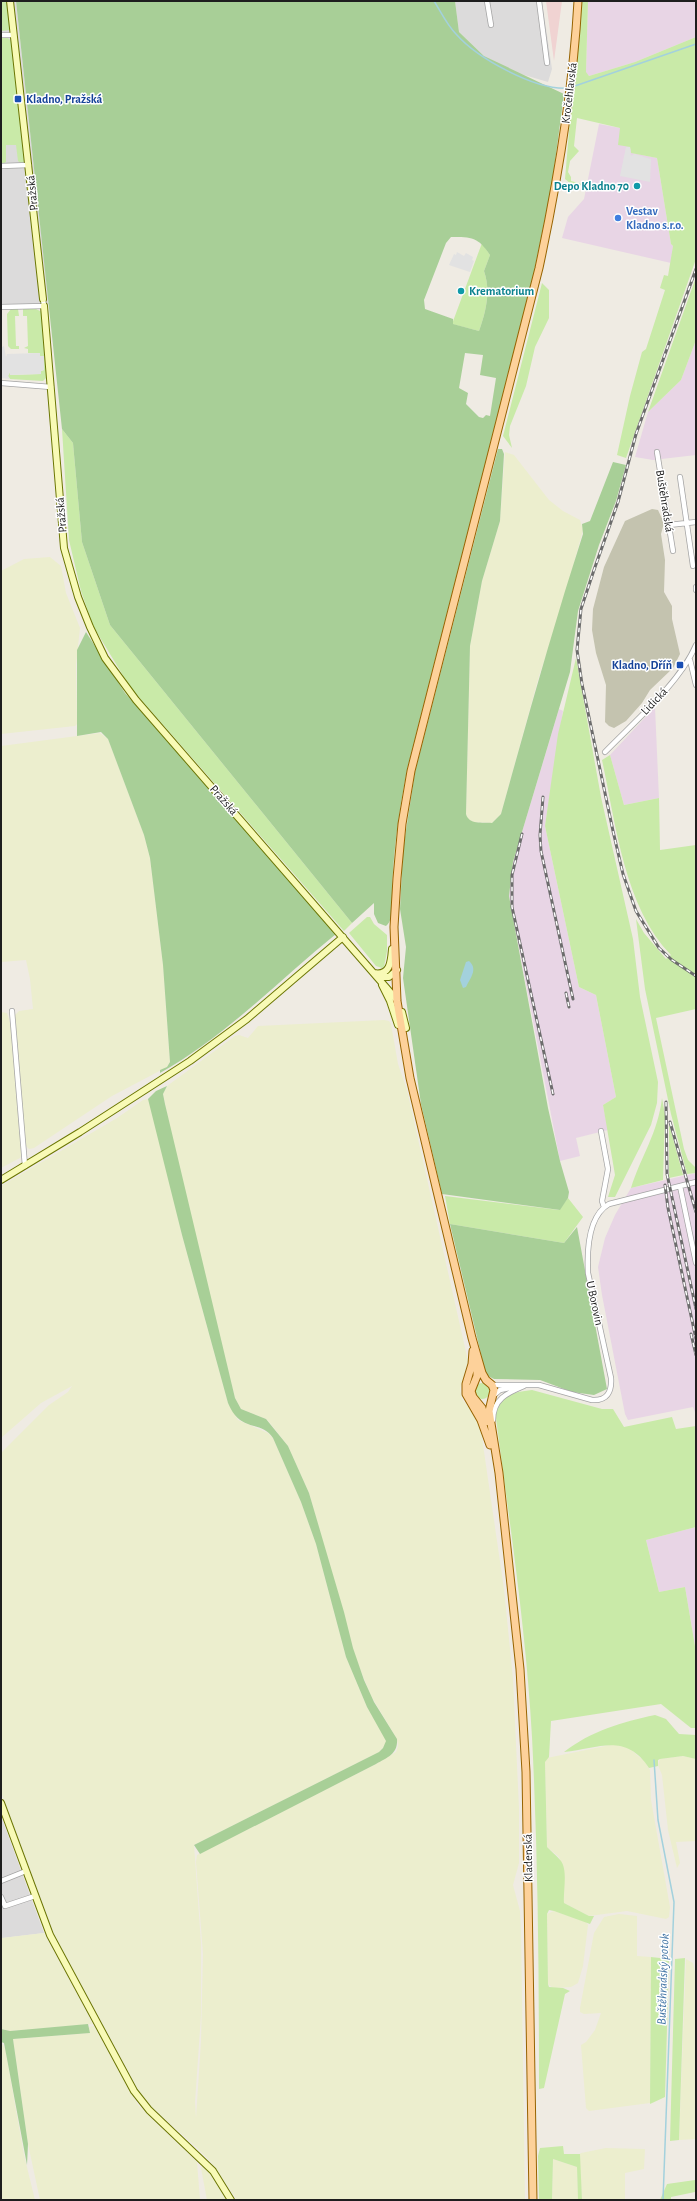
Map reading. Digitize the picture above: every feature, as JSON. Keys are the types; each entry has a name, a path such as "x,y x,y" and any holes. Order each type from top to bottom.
{"main road":[{"name":"Kročehlavská","path":"396,908 399,843 411,771 539,268 557,185 572,74 578,1"},
{"path":"396,908 394,927 395,973 397,1001 405,1052 472,1338 477,1370 475,1382 472,1388 472,1394 478,1401 485,1415 503,1517"},
{"path":"396,908 399,965 417,1105"},
{"path":"472,1338 486,1380 492,1385 494,1390 488,1410 496,1452 503,1517"},
{"path":"472,1338 472,1364 466,1384 466,1394 481,1420 490,1445"},
{"path":"475,1382 486,1380"},
{"path":"478,1401 485,1402 492,1398"},
{"name":"Kladenská","path":"503,1517 520,1669 526,1772 533,2200"}],"street":[{"name":"Pražská","path":"10,1 44,306 64,548 78,597 105,658 136,700 376,975"},
{"path":"487,1 490,25"},
{"path":"539,1 547,63"},
{"path":"1,35 14,35"},
{"path":"1,166 28,165"},
{"path":"1,307 44,306"},
{"path":"1,383 51,387"},
{"name":"Buštěhradská","path":"657,452 673,551"},
{"path":"680,477 693,566"},
{"path":"669,525 696,522"},
{"name":"Lidická","path":"605,752 658,697 690,660 696,645"},
{"path":"690,660 696,663"},
{"path":"690,660 696,685"},
{"path":"376,975 383,973 390,966 394,927"},
{"path":"1,1180 190,1061 247,1019 343,937"},
{"path":"376,975 386,978 395,973 399,965"},
{"path":"376,975 397,1001 406,1028"},
{"path":"376,975 394,1010 405,1052"},
{"path":"12,1011 25,1166"},
{"name":"U Borovin","path":"526,1385 549,1388 592,1400 603,1399 610,1392 611,1378 587,1261 590,1239 596,1218 604,1207 603,1195 608,1169 601,1131"},
{"path":"604,1207 696,1182"},
{"path":"680,1186 696,1262"},
{"path":"492,1385 526,1385"},
{"path":"492,1398 500,1390 526,1385"},
{"path":"496,1452 494,1410 505,1394 526,1385"},
{"path":"1,1803 52,1938 138,2097 207,2164 231,2200"},
{"path":"1,1881 26,1871"},
{"path":"1,1897 5,1906 35,1896"}],"shaded area":[{"path":"1,1 16,1 49,304 38,309 1,309"},
{"path":"455,1 542,1 552,69 548,82 514,72 484,56 459,32"},
{"path":"546,1 562,1 554,61"},
{"path":"588,1 696,1 696,37 635,62 589,76 586,73"},
{"path":"599,124 620,128 632,153 657,158 671,244 673,246 671,263 562,238 568,217 584,199"},
{"path":"626,147 630,147 631,156 634,154 651,159 650,182 620,176"},
{"path":"457,252 464,256 466,253 473,257 472,260 474,261 470,272 449,265 454,254 456,255"},
{"path":"696,340 696,455 653,460 635,457 648,412 681,380"},
{"path":"4,346 6,357 7,354 40,353 40,356 44,356 44,370 41,371 41,374 10,375 10,372 8,376 10,379 1,378 2,347"},
{"path":"505,452 514,455 549,500 563,511 580,520 583,530 560,614 539,676 501,814 492,823 473,822 468,819 466,814 470,646 482,581 500,521"},
{"path":"652,509 658,510 664,523 661,534 665,560 664,592 672,606 672,619 680,654 673,668 650,690 642,703 626,721 614,728 605,722 606,685 596,653 592,630 593,609 604,567 625,521"},
{"path":"50,557 61,566 66,593 80,628 76,665 77,724 75,726 1,734 1,571 24,559"},
{"path":"655,707 659,798 624,805 610,755"},
{"path":"559,709 563,711 545,826 579,987 596,995 616,1097 603,1105 608,1130 576,1138 580,1156 560,1161 509,896 513,862"},
{"path":"100,733 108,739 144,835 150,858 163,965 170,1062 167,1067 112,1096 34,1148 29,1149 25,1145 14,1016 19,1011 33,1009 30,979 26,960 1,962 1,746"},
{"path":"1,1012 7,1013 11,1025 22,1153 20,1158 1,1168"},
{"path":"384,1020 389,1021 391,1024 398,1064 407,1090 468,1361 460,1389 462,1399 476,1417 481,1431 504,1589 513,1679 519,1808 519,1863 513,1885 520,1911 521,1930 525,2200 237,2200 211,2162 146,2102 139,2091 55,1936 1,1792 1,1453 49,1405 68,1392 72,1386 41,1403 1,1438 1,1186 117,1118 143,1100 148,1099 151,1102 182,1235 228,1403 238,1420 268,1433 273,1438 301,1502 316,1544 346,1657 367,1707 386,1738 386,1744 379,1752 194,1845 201,1943 201,2015 195,2102 196,2118 201,2041 203,1954 196,1862 197,1855 376,1764 396,1752 398,1746 397,1739 371,1696 356,1659 309,1493 288,1446 266,1419 241,1409 235,1398 183,1188 163,1094 167,1086 235,1036 239,1035 248,1038 258,1026"},
{"path":"696,1173 696,1415 693,1407 628,1420 625,1414 598,1267 605,1238 615,1215 631,1188"},
{"path":"696,1527 696,1652 685,1587 659,1592 646,1540"},
{"path":"610,1745 622,1745 629,1748 645,1762 650,1770 651,1800 670,1907 669,1917 666,1919 627,1911 589,1916 564,1903 564,1871 559,1857 547,1847 545,1762 547,1758"},
{"path":"683,1756 696,1759 696,1841 676,1842 680,1863 677,1868 668,1830 662,1775 658,1765 660,1759"},
{"path":"1,1816 44,1933 2,1938"},
{"path":"554,1911 586,1922 588,1925 583,1966 578,1983 571,1987 553,1988 548,1984 547,1914"},
{"path":"619,1914 637,1916 637,1956 651,1957 650,2103 589,2111 586,2108 581,2045 586,2042 595,2030 601,2013 584,2014 580,2012 580,2008 594,1933 604,1917"},
{"path":"1,1932 2,1938 44,1933 93,2024 10,2031 1,2029"},
{"path":"686,1959 693,1963 696,1976 696,2139 679,2140"},
{"path":"94,2026 138,2105 197,2162 200,2200 40,2200 28,2144 13,2039 90,2033 89,2027"},
{"path":"1,2042 5,2048 24,2155 35,2200 1,2200"},
{"path":"606,2148 645,2149 644,2169 625,2173 625,2200 582,2200 579,2155 581,2153"},
{"path":"553,2159 577,2167 578,2200 552,2200"},
{"path":"203,2166 210,2173 227,2200 207,2200 201,2168"}],"green space":[{"path":"1,1 8,1 10,30 1,31"},
{"path":"16,1 455,1 459,32 484,56 564,94 552,184 534,272 407,770 395,847 391,915 389,923 386,926 378,923 374,914 374,903 352,923 110,625 82,542 73,443 62,429","holes":["451,237 474,239 478,241 490,255 484,271 487,286 487,301 479,331 453,324 453,319 425,309 424,300 446,243","465,353 483,355 480,375 496,378 490,416 486,415 483,418 479,417 466,404 468,393 459,388"]},
{"path":"580,1 588,1 586,72 589,76 635,62 696,37 696,259 626,458 617,455 630,396 642,352 646,349 665,290 660,288 664,275 668,276 673,246 671,244 657,158 631,153 630,147 618,145 620,128 577,118 574,146 579,151 570,161 568,172 571,177 571,181 586,185 587,183 587,186 571,184 565,179"},
{"path":"1,38 8,38 12,42 26,159 22,164 18,161 16,145 6,145 6,162 1,165"},
{"path":"482,243 490,255 484,271 487,286 487,301 479,331 452,324"},
{"path":"696,277 696,340 681,380 648,412"},
{"path":"542,283 549,290 549,318 535,347 526,386 510,426 509,435 512,448 503,436"},
{"path":"11,309 18,309 19,316 15,316 16,346 19,346 19,349 11,349 8,346 7,314"},
{"path":"23,309 36,309 42,312 47,377 43,381 10,379 8,376 10,372 10,375 41,374 41,371 44,370 44,356 40,356 40,353 28,353 28,349 24,348 28,346 27,316 23,316"},
{"path":"62,429 73,443 82,542 110,625 352,923 344,931 130,687 93,626 81,591 69,540"},
{"path":"498,449 502,449 504,454 500,521 482,581 470,646 466,814 470,820 476,822 492,823 501,814 530,709 583,534 582,524 590,521 613,462 626,465 616,501 599,545 578,611 570,672 513,862 509,896 548,1108 560,1161 569,1192 568,1198 560,1210 442,1194 421,1104 403,978 406,947 400,909 403,850 415,772"},
{"path":"86,632 125,693 336,934 229,1025 184,1058 160,1073 160,1070 167,1067 170,1062 163,965 150,858 144,835 108,739 101,732 77,736 77,650"},
{"path":"576,658 601,797 633,939 640,997 658,1082 657,1103 651,1125 615,1197 608,1197 615,1175 603,1105 616,1097 596,995 579,987 545,826 558,734"},
{"path":"610,755 624,805 659,798 660,850 696,845 696,1009 656,1018 684,1149 688,1160 696,1168 696,1173 687,1174 671,1114 645,989 636,919 644,933 666,959 671,955 655,935 642,913 624,864 602,760"},
{"path":"367,917 370,917 374,924 387,935 387,951 384,967 382,968 376,966 349,933"},
{"path":"167,1086 163,1094 165,1104 235,1398 241,1409 266,1419 288,1446 309,1493 353,1648 364,1680 374,1702 397,1739 394,1752 376,1764 200,1854 194,1845 379,1752 383,1748 386,1741 367,1707 346,1657 316,1544 301,1502 273,1438 263,1429 245,1423 239,1419 233,1413 228,1403 182,1235 148,1099 156,1091"},
{"path":"662,1098 665,1115 663,1180 631,1188 657,1122"},
{"path":"669,1124 683,1175 669,1178"},
{"path":"445,1196 559,1210 568,1198 583,1217 564,1243 450,1224"},
{"path":"450,1224 564,1243 577,1227 607,1389 594,1395 572,1392 540,1380 494,1379 486,1375"},
{"path":"479,1383 485,1383 490,1388 488,1397 485,1399 479,1399 474,1394 474,1388"},
{"path":"532,1390 602,1409 613,1409 624,1427 672,1417 676,1429 696,1426 696,1527 646,1540 659,1592 685,1587 696,1652 696,1728 691,1728 661,1704 551,1721 549,1757 545,1762 547,1847 563,1865 565,1876 564,1903 589,1916 594,1916 590,1924 554,1911 549,1910 547,1914 548,1984 549,1987 563,1988 570,1991 565,1994 544,2088 539,2089 538,1913 532,1737 526,1655 495,1411 498,1405 506,1397 515,1393"},
{"path":"655,1715 666,1719 679,1734 696,1735 696,1759 683,1756 660,1759 658,1760 658,1766 649,1768 640,1757 631,1750 621,1746 600,1746 564,1752 585,1738 607,1728"},
{"path":"651,1957 669,1959 665,2097 650,2104"},
{"path":"685,1958 679,2140 670,2141 675,1959"},
{"path":"88,2024 90,2033 13,2039 28,2144 27,2165 4,2043 1,2042 1,2029 10,2031"},
{"path":"563,2146 564,2154 580,2154 582,2200 578,2200 577,2167 553,2159 552,2200 539,2200 538,2156 540,2148"},
{"path":"695,2180 695,2192 671,2197 671,2200 660,2200 667,2184"}],"water":[{"path":"469,961 473,967 473,973 466,987 463,988 460,980 466,962"}],"waterway":[{"path":"434,1 447,23 456,34 478,53 524,79 556,88 569,88"},
{"path":"572,87 696,44"},
{"name":"Buštěhradský potok","path":"654,1760 658,1820 674,1902 663,2200"}],"railway":[{"path":"696,269 636,434 618,502 581,609 577,650 582,684 613,831 623,874 636,911 659,948 672,960 696,976"},
{"path":"543,797 540,835 541,851 573,999"},
{"path":"522,834 512,875 512,907 553,1094"},
{"path":"566,993 569,1007"},
{"path":"666,1102 667,1174 696,1309"},
{"path":"670,1122 696,1212"},
{"path":"665,1185 668,1208 696,1339"},
{"path":"691,1334 696,1355"}],"place":[{"name":"Kladno, Pražská","path":"18,99"},
{"name":"Depo Kladno 70","path":"637,186"},
{"name":"Vestav Kladno s.r.o.","path":"618,218"},
{"name":"Krematorium","path":"461,291"},
{"name":"Kladno, Dříň","path":"680,665"}]}
